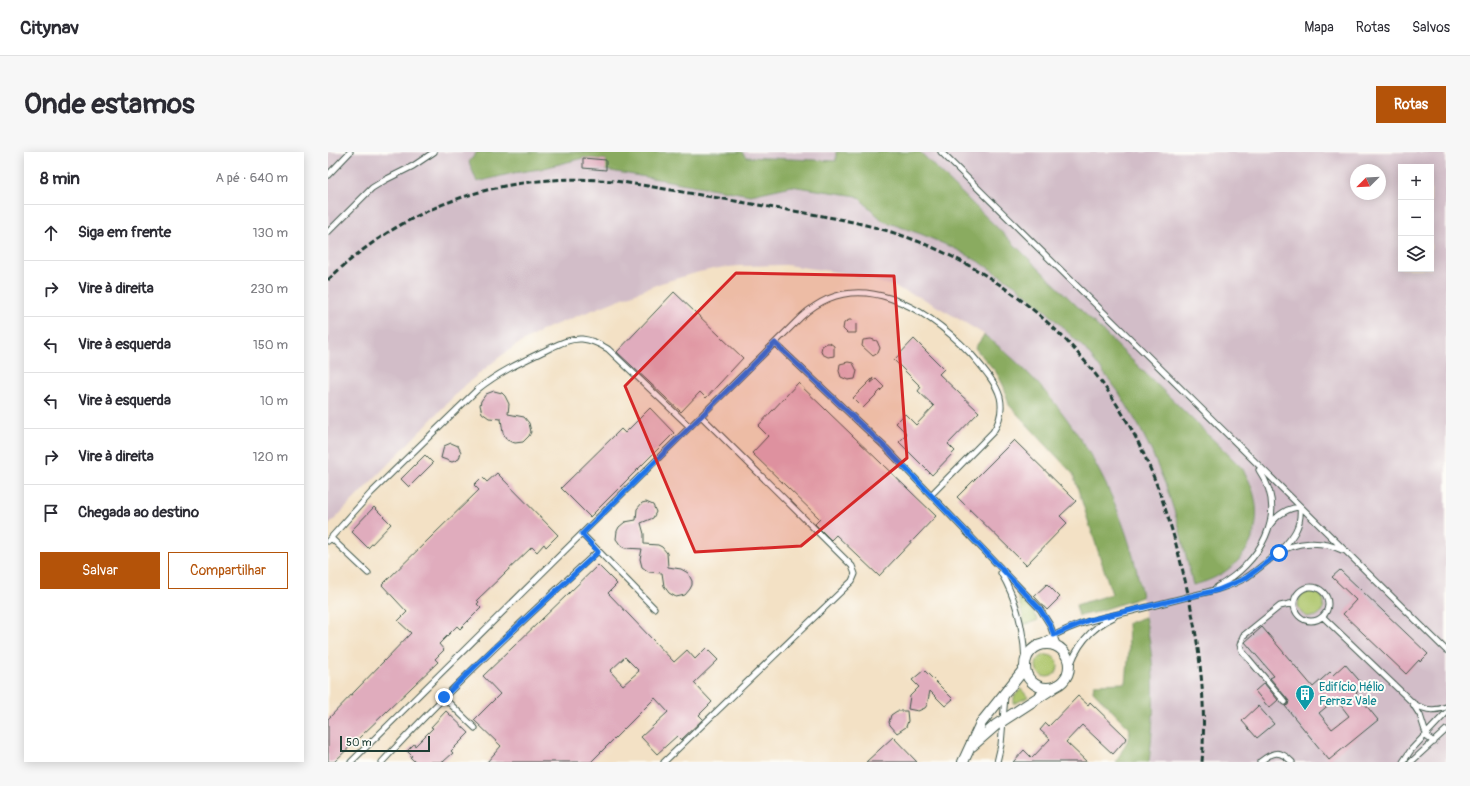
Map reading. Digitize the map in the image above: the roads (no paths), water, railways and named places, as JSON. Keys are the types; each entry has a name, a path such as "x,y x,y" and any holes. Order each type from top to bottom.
{"street":[{"path":"963,762 974,736 981,723 1007,691 1025,665 1027,656 1035,647 1046,644 1058,647 1066,655 1069,667 1066,678 1057,686 985,733 969,749"},
{"path":"1025,665 1029,680 1034,684 1045,688 1057,686"}],"lane":[{"path":"328,175 350,152"},
{"path":"328,232 361,197 372,188 413,166 434,152"},
{"path":"941,152 1446,650"},
{"path":"351,762 775,343 818,303 838,295 860,292 884,296 909,306 939,326 964,348 997,389 1001,403 1000,418 993,432 931,496"},
{"path":"368,573 330,540 376,488 478,389 490,379 511,366 564,342 582,339 596,342 608,349 690,427"},
{"path":"775,343 865,427 996,565 1040,609 1050,625 1058,647"},
{"path":"664,762 852,581 854,574 852,566 701,416"},
{"path":"1250,458 1262,474 1269,490 1272,508 1270,526"},
{"path":"1204,593 1225,583 1251,560 1263,543 1270,526 1278,515 1284,511 1300,507"},
{"path":"1273,558 1298,530 1301,518 1300,507"},
{"path":"582,534 654,608"},
{"path":"1035,647 1054,635 1089,620 1128,612 1224,587 1246,578 1286,549 1306,543 1327,544 1346,552"},
{"path":"382,762 444,697 500,642 598,552"},
{"path":"996,565 1004,578 1017,608 1023,636 1025,665"},
{"path":"1311,587 1320,589 1326,595 1328,603 1326,612 1323,616 1313,621 1304,620 1297,615 1294,602 1296,594 1303,589 1311,587"},
{"path":"1285,702 1242,651 1240,645 1243,636 1277,608 1284,604 1294,602"},
{"path":"1068,673 1074,655 1090,632 1106,621 1128,612"},
{"path":"1323,616 1412,703 1420,716 1429,740 1434,742"},
{"path":"997,762 1001,745 1004,702 1007,691"},
{"path":"444,697 475,728"},
{"path":"1412,703 1423,709 1429,710 1436,710 1446,707"},
{"path":"1402,762 1411,750 1446,713"},
{"path":"1411,762 1446,730"},
{"path":"1260,762 1268,755 1275,753 1285,755 1292,762"}],"railway":[{"path":"328,280 359,253 392,230 427,211 463,197 501,187 540,181 581,179 622,182 679,191 811,214 882,229 917,241 952,257 985,275 1017,297 1046,321 1073,348 1098,377 1119,409 1146,459 1166,510 1181,562 1190,603 1198,648 1203,693 1202,762"}],"place":[{"name":"Edifício Hélio Ferraz Vale","path":"1305,711"}]}
